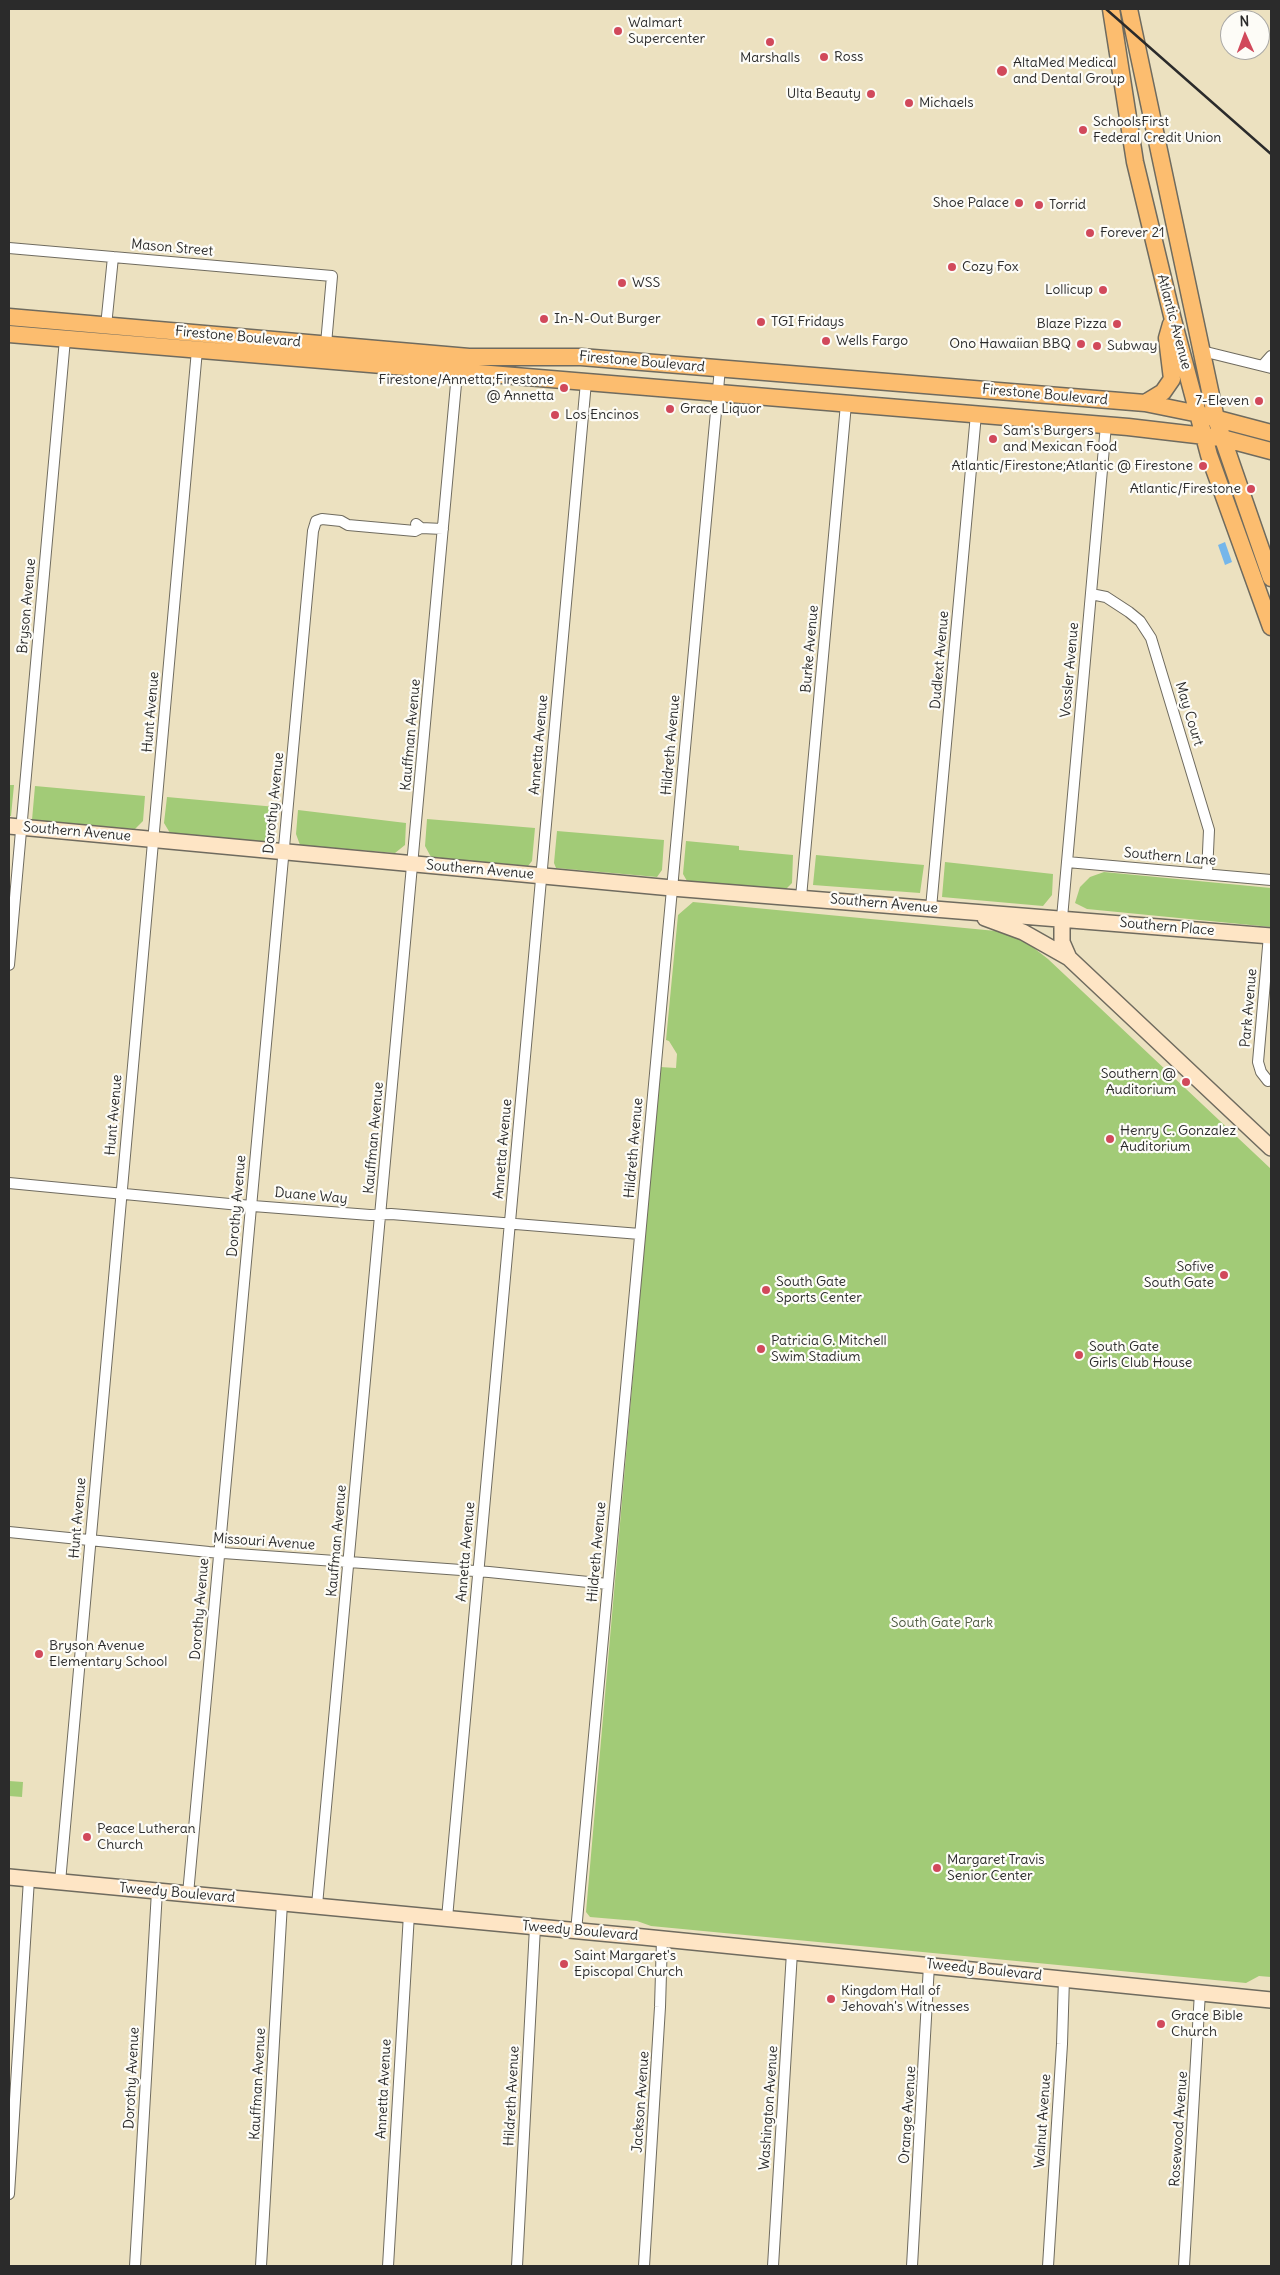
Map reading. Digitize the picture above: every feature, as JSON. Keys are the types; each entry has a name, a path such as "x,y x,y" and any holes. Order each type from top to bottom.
{"main road":[{"name":"Atlantic Avenue","path":"1111,9 1136,162 1172,320 1204,436 1271,627"},
{"name":"Atlantic Avenue","path":"1129,9 1216,419 1271,578"},
{"name":"Firestone Boulevard","path":"9,317 469,357 563,356 1145,403 1199,414 1271,433"},
{"path":"1145,403 1163,392 1172,378 1167,338 1172,320"},
{"name":"Firestone Boulevard","path":"9,334 1106,425 1222,438 1271,451"}],"street":[{"name":"Mason Street","path":"9,248 332,276 326,344"},
{"path":"106,326 113,257"},
{"name":"Bryson Avenue","path":"9,965 15,826 65,339"},
{"name":"Hunt Avenue","path":"60,1882 120,1193 197,350"},
{"path":"1202,351 1267,367 1271,356"},
{"name":"Hildreth Avenue","path":"576,1931 720,368"},
{"name":"Kauffman Avenue","path":"317,1906 457,372"},
{"name":"Annetta Avenue","path":"447,1918 586,382"},
{"name":"Burke Avenue","path":"801,897 846,404"},
{"name":"Dudlext Avenue","path":"931,908 976,414"},
{"name":"Vossler Avenue","path":"1062,918 1106,425"},
{"name":"Dorothy Avenue","path":"188,1894 313,531 316,521 322,519 341,521 348,518 415,524 421,528 443,529"},
{"name":"May Court","path":"1091,594 1106,597 1129,612 1140,622 1152,638 1209,830 1207,874"},
{"name":"Southern Avenue","path":"15,826 672,888 1062,918"},
{"name":"Southern Lane","path":"1067,862 1271,880"},
{"name":"Southern Avenue","path":"952,910 986,918 1023,932 1069,958 1271,1148"},
{"path":"1062,918 1062,942 1069,958"},
{"name":"Southern Place","path":"1062,918 1270,936"},
{"name":"Park Avenue","path":"1268,1081 1261,1072 1258,1062 1268,986 1270,936"},
{"name":"Duane Way","path":"9,1183 251,1205 640,1234"},
{"name":"Missouri Avenue","path":"9,1532 219,1552 608,1584"},
{"name":"Tweedy Boulevard","path":"9,1877 409,1914 1271,2000"},
{"path":"9,2194 29,1879"},
{"name":"Dorothy Avenue","path":"134,2266 157,1891"},
{"name":"Kauffman Avenue","path":"261,2266 282,1903"},
{"name":"Annetta Avenue","path":"388,2266 409,1914"},
{"name":"Hildreth Avenue","path":"517,2266 535,1927"},
{"name":"Jackson Avenue","path":"644,2266 662,1939"},
{"name":"Washington Avenue","path":"773,2266 792,1952"},
{"name":"Orange Avenue","path":"912,2266 929,1965"},
{"name":"Walnut Avenue","path":"1048,2266 1062,2044 1064,1978"},
{"name":"Rosewood Avenue","path":"1184,2266 1200,1992"}],"green space":[{"path":"9,785 14,785 11,816 9,816"},
{"path":"35,786 145,796 143,821 135,829 32,820"},
{"path":"167,797 276,807 275,832 267,842 170,833 164,823"},
{"path":"298,810 406,823 405,845 395,853 300,845 296,834"},
{"path":"427,819 535,828 532,861 528,866 431,857 425,846"},
{"path":"557,831 664,840 662,870 657,877 556,868 554,863"},
{"path":"686,841 739,846 739,850 793,855 792,883 786,889 687,881 683,874"},
{"path":"816,855 924,865 920,893 813,885"},
{"path":"945,862 1053,874 1052,895 1043,906 942,897"},
{"path":"1104,872 1271,888 1271,927 1087,909 1075,903 1080,887 1090,877"},
{"name":"South Gate Park","path":"693,902 996,931 1010,935 1030,945 1048,959 1271,1169 1271,1977 1259,1976 1246,1983 651,1926 637,1921 590,1917 586,1912 660,1067 676,1068 677,1054 669,1041 666,1040 678,915"},
{"path":"9,1781 23,1782 22,1797 9,1796"}],"water":[{"path":"1225,542 1232,562 1225,565 1218,545"}],"railway":[{"path":"1106,9 1271,154"}],"place":[{"name":"Walmart Supercenter","path":"618,31"},
{"name":"Marshalls","path":"770,42"},
{"name":"Ross","path":"824,57"},
{"name":"AltaMed Medical and Dental Group","path":"1002,71"},
{"name":"Ulta Beauty","path":"871,94"},
{"name":"Michaels","path":"909,103"},
{"name":"SchoolsFirst Federal Credit Union","path":"1083,130"},
{"name":"Shoe Palace","path":"1019,203"},
{"name":"Torrid","path":"1039,205"},
{"name":"Forever 21","path":"1090,233"},
{"name":"Cozy Fox","path":"952,267"},
{"name":"WSS","path":"622,283"},
{"name":"Lollicup","path":"1103,290"},
{"name":"In-N-Out Burger","path":"544,319"},
{"name":"TGI Fridays","path":"761,322"},
{"name":"Blaze Pizza","path":"1117,324"},
{"name":"Wells Fargo","path":"826,341"},
{"name":"Ono Hawaiian BBQ","path":"1081,344"},
{"name":"Subway","path":"1097,346"},
{"name":"Firestone/Annetta;Firestone @ Annetta","path":"564,388"},
{"name":"7-Eleven","path":"1259,401"},
{"name":"Grace Liquor","path":"670,409"},
{"name":"Los Encinos","path":"555,415"},
{"name":"Sam's Burgers and Mexican Food","path":"993,439"},
{"name":"Atlantic/Firestone;Atlantic @ Firestone","path":"1203,466"},
{"name":"Atlantic/Firestone","path":"1251,489"},
{"name":"Southern @ Auditorium","path":"1186,1082"},
{"name":"Henry C. Gonzalez Auditorium","path":"1110,1139"},
{"name":"Sofive South Gate","path":"1224,1275"},
{"name":"South Gate Sports Center","path":"766,1290"},
{"name":"Patricia G. Mitchell Swim Stadium","path":"761,1349"},
{"name":"South Gate Girls Club House","path":"1079,1355"},
{"name":"Bryson Avenue Elementary School","path":"39,1654"},
{"name":"Peace Lutheran Church","path":"87,1837"},
{"name":"Margaret Travis Senior Center","path":"937,1868"},
{"name":"Saint Margaret's Episcopal Church","path":"564,1964"},
{"name":"Kingdom Hall of Jehovah's Witnesses","path":"831,1999"},
{"name":"Grace Bible Church","path":"1161,2024"}]}
